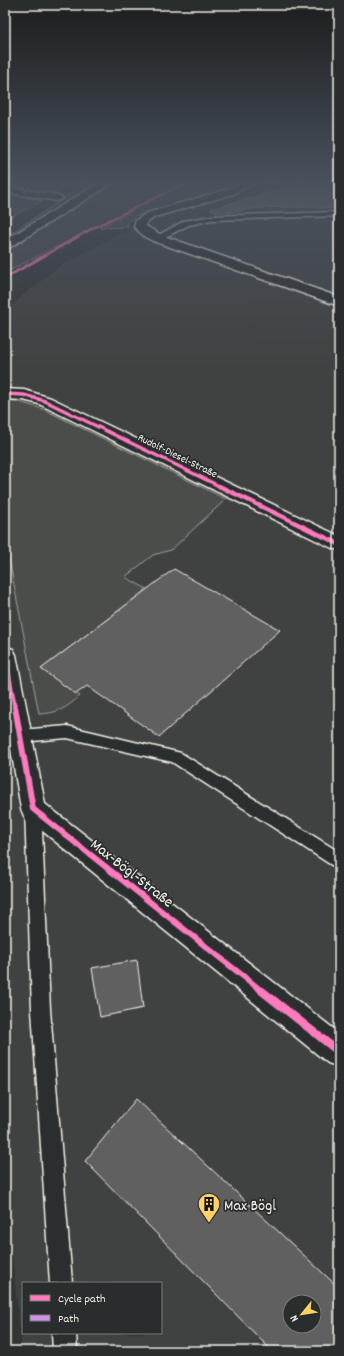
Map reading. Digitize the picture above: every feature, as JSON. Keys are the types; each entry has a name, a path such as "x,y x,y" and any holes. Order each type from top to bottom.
{"street":[{"path":"172,243 339,302"},
{"name":"Rudolf-Diesel-Straße","path":"5,394 24,395 45,401 339,544"},
{"path":"5,657 21,736 33,809"},
{"name":"Max-Bögl-Straße","path":"33,809 339,1052"}],"lane":[{"path":"21,736 67,732 176,757 339,861"},
{"path":"33,809 41,1010 61,1282"},
{"path":"64,1334 65,1351"}],"shaded area":[{"path":"17,243 63,243 5,273 5,251"},
{"path":"101,243 339,243 339,1351 22,1351 5,1187 5,310 58,267"},
{"path":"19,402 43,409 226,499 171,550 153,555 125,577 147,589 41,669 80,696 61,710 39,714 5,538 5,403"}],"building":[{"path":"174,569 280,630 159,737 87,686 76,694 41,669"},
{"path":"137,960 143,1008 100,1017 92,968"},
{"name":"Max Bögl","path":"136,1099 339,1288 339,1351 272,1351 85,1161"}],"cycle path":[{"path":"5,278 66,243"},
{"path":"5,394 24,395 45,401 339,544"},
{"path":"5,655 21,736 33,809 339,1052"}],"place":[{"name":"Max Bögl","path":"209,1224"}]}
